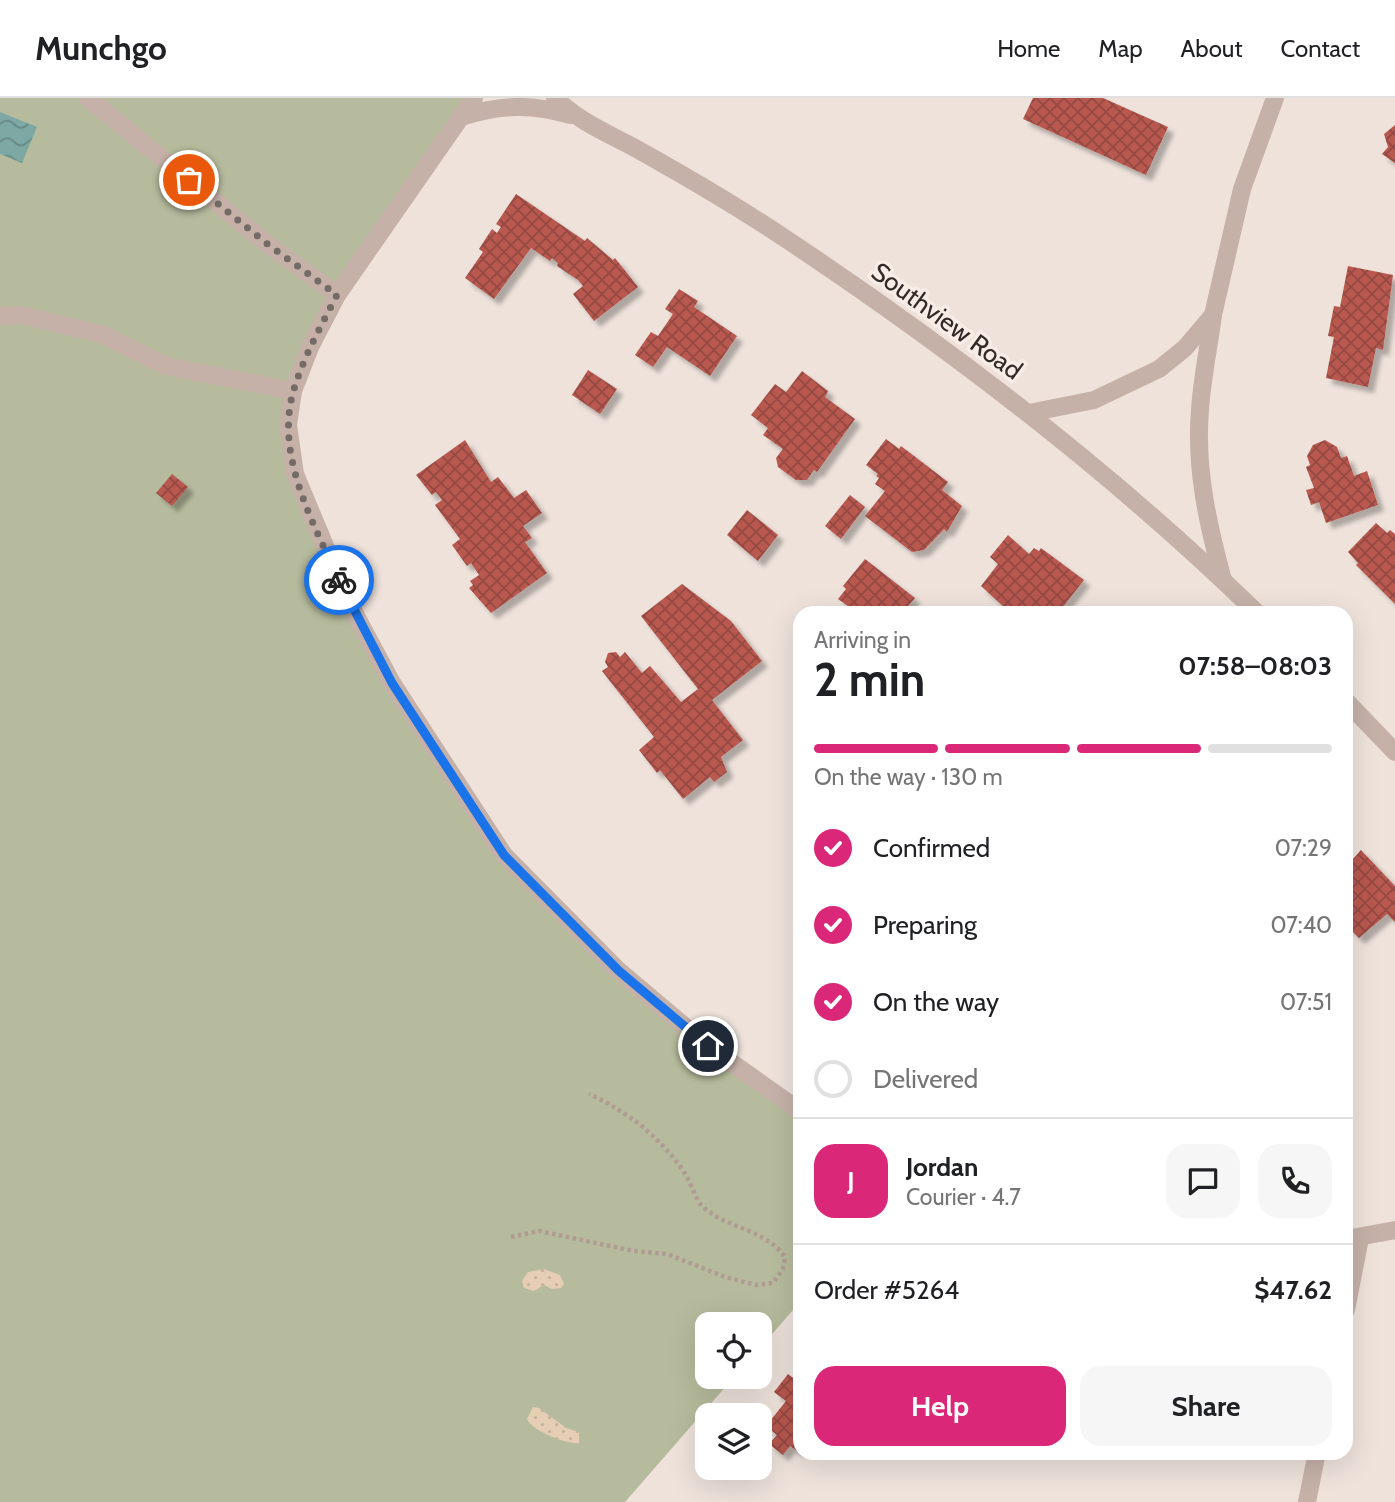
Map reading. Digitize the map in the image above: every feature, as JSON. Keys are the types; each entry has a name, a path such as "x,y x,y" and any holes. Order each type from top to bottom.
{"street":[{"path":"89,98 266,243 337,295"},
{"path":"474,98 337,295 311,345 293,391 288,425 295,474 348,601 392,683 504,855 619,971 708,1046 793,1106"},
{"name":"Southview Road","path":"555,98 576,116 786,239 884,306 1029,413 1250,606"},
{"path":"1223,580 1209,526 1200,464 1200,411 1213,314 1242,189 1275,98"},
{"name":"Southview Road","path":"461,117 491,108 522,105 548,108 576,116"},
{"path":"1029,413 1094,400 1159,369 1185,348 1213,314"},
{"path":"0,316 21,315 101,334 166,366 293,391"},
{"path":"1353,708 1395,752"},
{"path":"1353,1238 1395,1230"},
{"path":"1307,1502 1315,1460"}],"path":[{"path":"511,1237 539,1231 634,1251 667,1254 725,1277 756,1285 773,1283 783,1269 785,1257 776,1245 702,1205 688,1177 661,1141 617,1107 589,1094"}],"green space":[{"path":"0,98 474,98 337,295 293,391 290,454 348,601 504,855 619,971 793,1106 793,1310 772,1334 772,1312 695,1312 695,1389 724,1389 711,1403 695,1403 695,1422 625,1502 0,1502"}],"sand":[{"path":"544,1269 560,1275 564,1284 561,1288 552,1289 544,1285 534,1291 524,1288 522,1281 528,1272"},
{"path":"533,1407 539,1408 566,1428 579,1432 579,1443 558,1439 535,1428 527,1419"}],"water":[{"path":"0,112 37,127 22,163 0,154"}],"building":[{"path":"1033,98 1103,98 1168,127 1146,175 1023,119"},
{"path":"1395,125 1395,163 1382,154 1388,147 1384,134"},
{"path":"516,194 585,241 587,238 613,260 615,258 638,287 594,321 573,294 583,286 578,280 557,266 558,263 552,258 550,261 531,248 494,299 465,278 483,252 479,249 492,229 497,233 501,227 496,224"},
{"path":"1348,266 1393,275 1383,350 1376,348 1368,387 1326,378 1334,337 1328,336 1334,306 1340,307"},
{"path":"679,289 698,301 694,307 737,336 710,376 667,347 653,367 635,355 651,332 658,336 673,314 665,309"},
{"path":"588,370 617,389 600,414 572,395"},
{"path":"802,371 828,391 825,397 855,419 817,472 814,470 807,480 796,480 778,467 776,458 783,449 763,435 768,428 751,415 775,384 786,392"},
{"path":"886,439 899,449 901,446 948,482 942,490 962,506 947,532 944,529 924,550 912,552 865,516 885,491 875,484 879,478 876,476 878,474 866,465"},
{"path":"465,440 491,482 498,477 514,498 526,490 542,513 523,526 532,538 525,542 547,573 491,613 469,588 473,585 470,581 479,575 471,563 467,566 452,545 460,539 435,505 442,500 436,492 432,495 416,475"},
{"path":"1325,440 1337,447 1341,458 1347,456 1354,476 1367,471 1378,505 1326,523 1319,502 1311,505 1306,490 1314,488 1306,467 1310,465 1307,456 1313,445"},
{"path":"172,474 188,487 172,506 156,493"},
{"path":"850,495 865,507 841,539 825,526"},
{"path":"747,510 778,535 758,561 727,535"},
{"path":"1376,523 1387,533 1390,530 1395,534 1395,604 1356,565 1358,563 1348,552"},
{"path":"1008,535 1029,554 1034,548 1039,551 1041,548 1084,580 1064,606 1003,606 981,586 998,564 990,557"},
{"path":"865,559 915,598 908,606 848,606 838,599 846,589 843,586"},
{"path":"682,584 731,621 762,661 712,700 743,740 721,757 727,772 714,782 710,777 683,799 660,770 657,773 639,750 654,737 602,671 608,667 605,662 608,653 616,652 620,657 625,652 642,673 650,666 681,702 698,689 641,616"},
{"path":"1361,850 1395,886 1395,922 1387,914 1359,938 1353,932 1353,859"},
{"path":"788,1374 793,1378 793,1448 790,1446 783,1455 772,1446 772,1441 777,1435 772,1431 772,1418 786,1401 774,1392"}],"way so far":[{"path":"189,180 266,243 337,295 311,345 293,391 288,425 290,454 295,474 339,580"}],"route":[{"path":"339,580 392,683 449,775 504,855 619,971 708,1046"}]}
